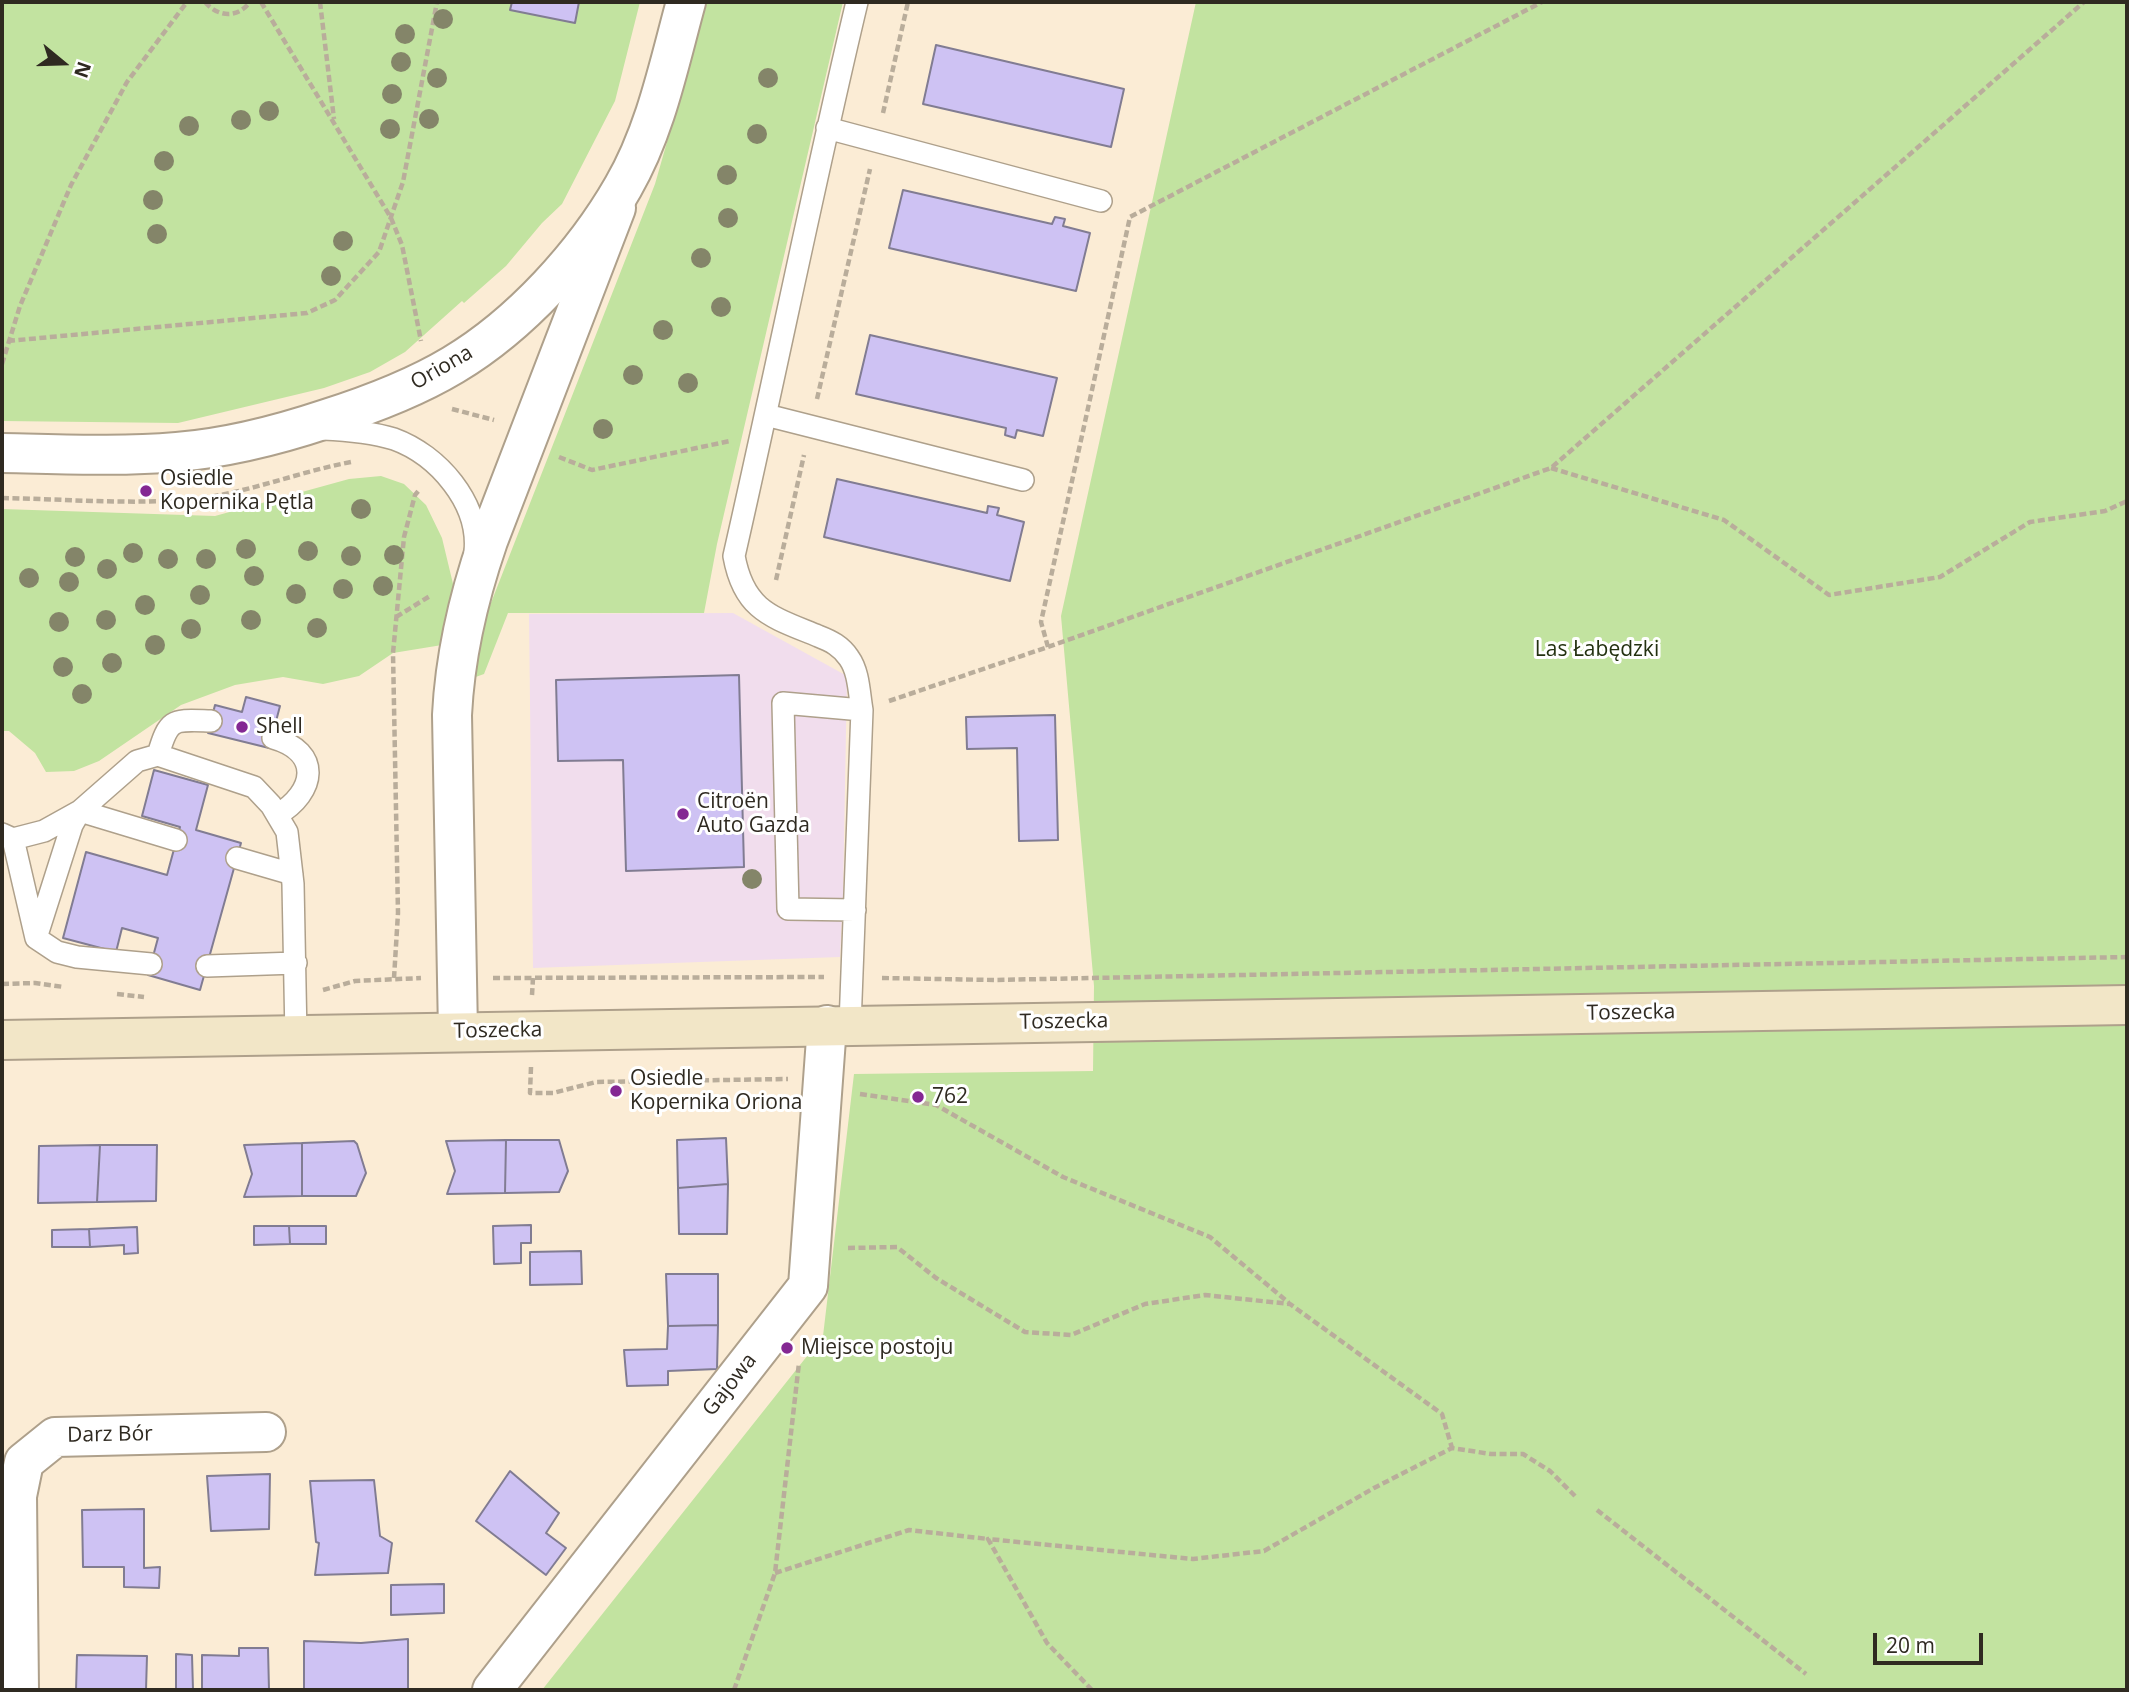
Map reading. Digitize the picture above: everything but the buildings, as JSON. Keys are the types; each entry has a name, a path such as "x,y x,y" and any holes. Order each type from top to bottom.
{"main road":[{"name":"Toszecka","path":"2,1040 2127,1005"}],"street":[{"name":"Oriona","path":"2,453 115,455 178,452 240,443 300,428 380,401 454,364 479,347 554,282 590,239 624,186 653,121 686,2"},
{"path":"458,1032 452,715 453,592 504,498 583,299 624,186"},
{"name":"Gajowa","path":"492,1690 808,1286 823,1083 839,1025"},
{"name":"Darz Bór","path":"19,1690 17,1496 24,1462 55,1437 266,1432"}],"lane":[{"path":"839,1025 852,977 855,910 862,710 854,667 835,643 768,615 747,594 737,576 734,556 857,2"},
{"path":"827,128 1101,201"},
{"path":"764,425 811,426 1023,480"},
{"path":"300,428 358,431 396,440 429,459 456,487 472,518 475,543 453,592"},
{"path":"855,910 788,908 783,703 862,710"},
{"path":"158,755 164,734 172,724 185,720 211,721"},
{"path":"273,738 287,742 302,752 307,763 306,784 301,794 291,807 277,815"},
{"path":"150,964 57,952 36,938 7,837 44,831 80,811 137,761 158,755 254,787 271,805 287,832 292,874 296,963 296,1037"},
{"path":"80,811 176,840"},
{"path":"36,938 72,825 80,811"},
{"path":"237,858 292,874"},
{"path":"207,966 296,963"}],"path":[{"path":"2,364 20,306 71,185 127,82 187,2"},
{"path":"205,2 218,13 226,15 242,10 250,2"},
{"path":"261,2 391,218 402,245 422,351"},
{"path":"320,2 335,123"},
{"path":"8,341 307,313 335,300 379,252 391,218 403,182 437,2"},
{"path":"768,615 908,2"},
{"path":"1048,647 1041,622 1130,217 1542,2"},
{"path":"862,710 1048,647 1551,468 2084,2"},
{"path":"443,407 503,423"},
{"path":"556,456 592,470 764,425"},
{"path":"1551,468 1724,520 1829,595 1940,577 2030,522 2105,510 2127,501"},
{"path":"428,492 423,486 415,495 404,537 393,653 398,913 394,978 852,977 995,980 2127,957"},
{"path":"396,618 453,592"},
{"path":"530,1093 553,1093 596,1082 823,1083 936,1105 1063,1177 1210,1237 1290,1304 1442,1414 1452,1448"},
{"path":"813,1229 849,1249 897,1247 936,1278 1025,1332 1071,1335 1145,1304 1205,1295 1290,1304"},
{"path":"734,1690 775,1573 800,1353"},
{"path":"775,1573 909,1530 1193,1559 1265,1551 1452,1448 1491,1454 1523,1454 1550,1471 1575,1496"},
{"path":"1597,1510 1806,1674"},
{"path":"988,1539 1048,1643 1092,1690"}],"shaded area":[{"path":"733,613 847,676 840,957 533,968 529,614"}],"green space":[{"path":"2,2 640,2 615,101 562,204 542,223 506,266 405,352 370,372 324,388 178,423 2,421"},
{"path":"707,2 843,2 717,544 704,613 508,613 484,674 470,679 487,613 655,184"},
{"name":"Las Łabędzki","path":"1196,2 2127,2 2127,1690 542,1690 823,1336 854,1074 1093,1071 1094,986 1061,616"},
{"path":"381,476 404,484 426,505 442,538 454,588 442,645 393,653 359,676 323,684 283,677 235,685 181,705 99,761 74,771 46,772 35,753 9,731 2,731 2,509 215,516 349,479"}],"place":[{"name":"Osiedle Kopernika Pętla","path":"146,491"},
{"name":"Shell","path":"242,727"},
{"name":"Citroën Auto Gazda","path":"683,814"},
{"name":"Osiedle Kopernika Oriona","path":"616,1091"},
{"name":"762","path":"918,1097"},
{"name":"Miejsce postoju","path":"787,1348"}]}
